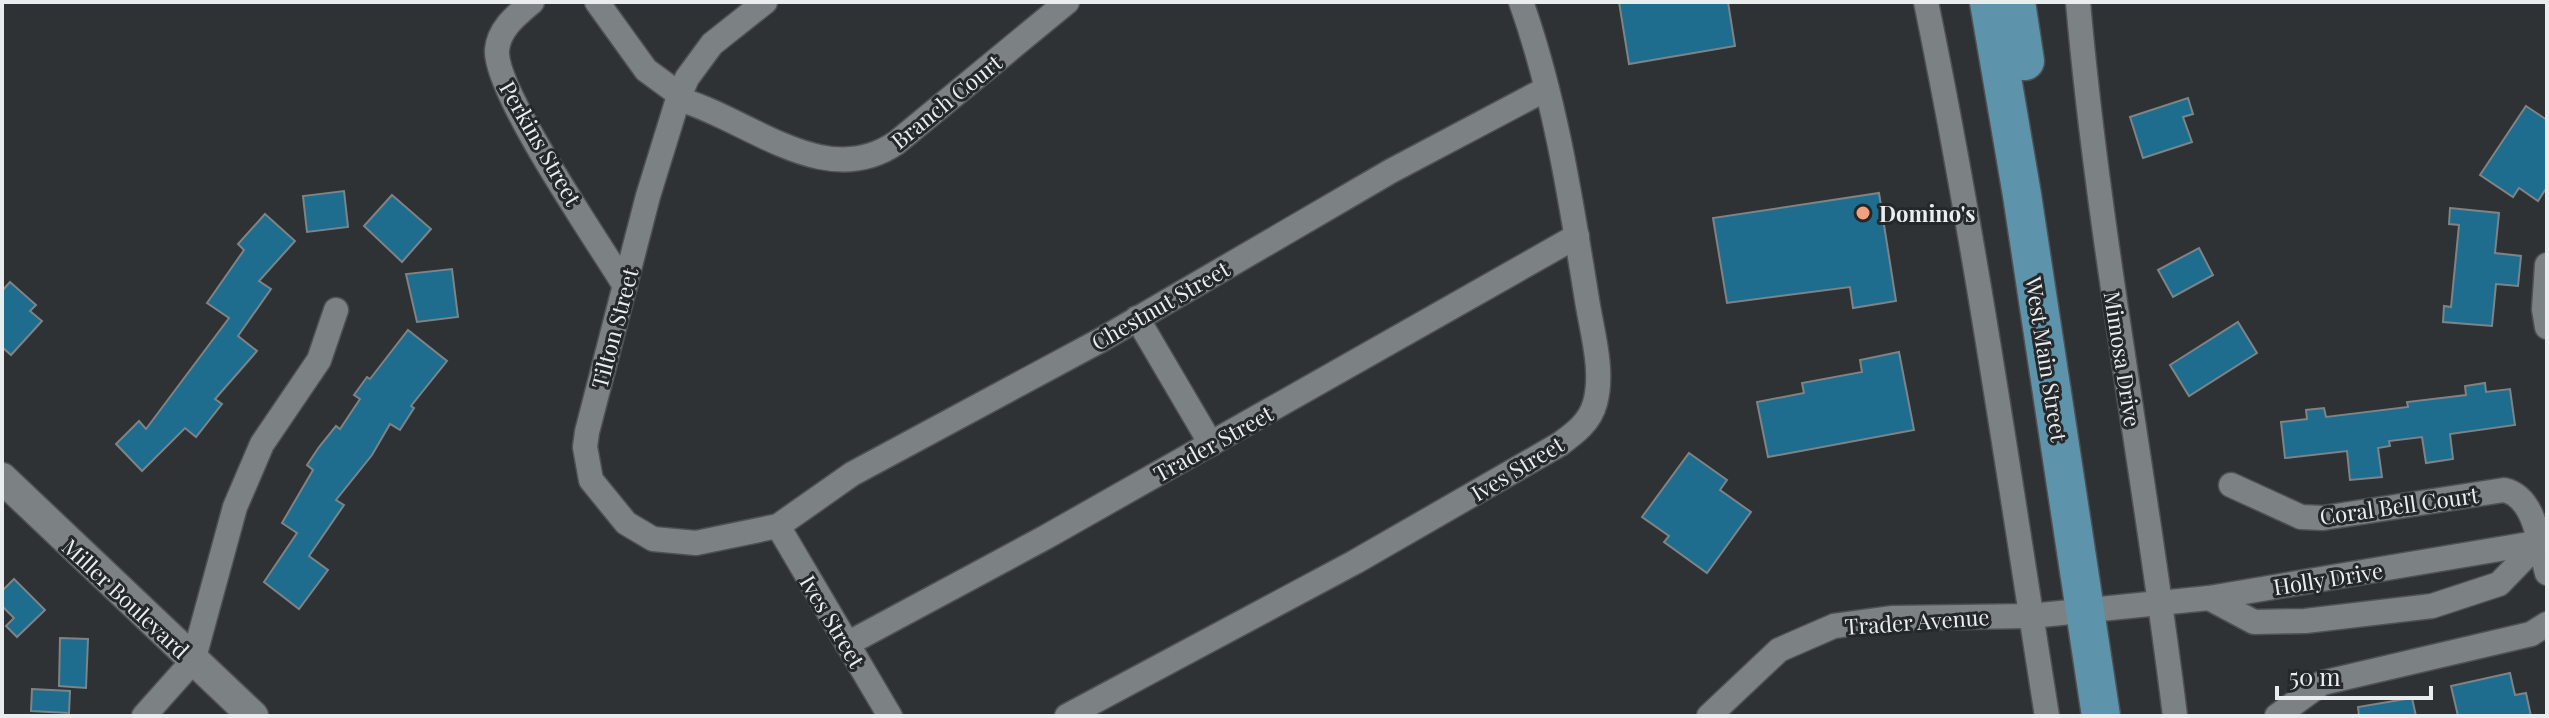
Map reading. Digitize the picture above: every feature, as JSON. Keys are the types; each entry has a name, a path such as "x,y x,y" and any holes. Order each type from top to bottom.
{"main road":[{"name":"West Main Street","path":"1989,2 2097,609 2125,716"},
{"name":"West Main Street","path":"2016,2 2097,609 2101,716"}],"street":[{"name":"Perkins Street","path":"532,2 502,34 497,62 513,103 625,286"},
{"name":"Branch Court","path":"597,2 646,70 676,92 678,99 779,143 832,161 866,159 896,143 1067,2"},
{"name":"Tilton Street","path":"765,2 712,44 687,78 678,99 625,286 585,447 591,480 626,523 653,539 696,543 778,526"},
{"name":"Ives Street","path":"1067,716 1355,562 1576,433 1588,420 1597,387 1577,236 1546,89 1521,2"},
{"path":"1926,2 1958,157 2047,716"},
{"name":"Mimosa Drive","path":"2078,2 2103,229 2161,603 2175,716"},
{"name":"Chestnut Street","path":"778,526 852,474 1137,318 1471,126 1546,89"},
{"name":"Trader Street","path":"847,644 1211,444 1577,236"},
{"path":"2547,265 2544,309 2547,327"},
{"path":"144,716 193,661 219,561 246,482 262,444 319,360 336,310"},
{"path":"1137,318 1211,444"},
{"name":"Miller Boulevard","path":"2,478 253,716"},
{"name":"Coral Bell Court","path":"2231,485 2301,517 2323,518 2504,490 2516,493 2527,503 2543,542 2547,573"},
{"name":"Ives Street","path":"778,526 890,716"},
{"path":"2209,598 2254,622 2305,621 2432,606 2499,584 2543,542"},
{"name":"Holly Drive","path":"2097,609 2209,598 2543,542"},
{"name":"Trader Avenue","path":"1709,716 1779,650 1834,626 1893,618 2031,616 2097,609"},
{"path":"2277,716 2322,683 2531,634 2547,624"}],"building":[{"path":"1619,2 1728,2 1735,46 1629,64"},
{"path":"2188,98 2193,114 2183,117 2192,142 2143,158 2130,117"},
{"path":"2526,106 2547,120 2547,187 2538,201 2519,188 2513,197 2480,175"},
{"path":"344,191 348,227 307,232 303,196"},
{"path":"1879,193 1896,301 1853,308 1850,287 1727,303 1713,218"},
{"path":"392,195 431,229 402,262 364,226"},
{"path":"2450,208 2499,213 2495,253 2521,256 2518,286 2496,284 2492,326 2443,322 2444,306 2451,307 2459,225 2449,224"},
{"path":"265,214 295,241 259,281 271,289 238,336 257,351 215,399 222,404 196,437 185,428 142,471 116,444 139,421 146,429 229,318 207,303 244,250 238,244"},
{"path":"2199,248 2213,275 2173,297 2158,270"},
{"path":"452,269 458,317 417,322 406,274"},
{"path":"10,282 36,305 30,311 42,321 11,355 2,347 2,291"},
{"path":"2238,322 2257,353 2189,396 2170,365"},
{"path":"408,330 447,361 411,406 414,408 400,430 390,424 372,455 336,500 344,505 309,556 328,570 299,609 264,582 297,533 282,523 313,470 307,465 336,426 340,429 360,399 354,395"},
{"path":"1899,352 1914,430 1768,457 1757,402 1804,393 1802,383 1862,372 1860,360"},
{"path":"2485,383 2486,392 2510,389 2515,425 2450,434 2453,459 2426,463 2422,437 2389,441 2390,446 2378,448 2382,477 2350,480 2347,451 2285,458 2281,422 2307,419 2306,410 2324,408 2326,417 2408,407 2407,402 2466,395 2465,386"},
{"path":"1689,453 1727,480 1720,490 1751,512 1707,573 1664,542 1669,536 1642,517"},
{"path":"14,579 45,610 17,637 6,626 14,618 2,606 2,591"},
{"path":"60,638 88,639 86,688 59,686"},
{"path":"2510,673 2515,695 2526,693 2531,716 2458,716 2451,686"},
{"path":"32,689 70,691 69,713 31,711"},
{"path":"2412,698 2416,716 2359,716 2358,707"}],"place":[{"name":"Domino's","path":"1863,213"}]}
